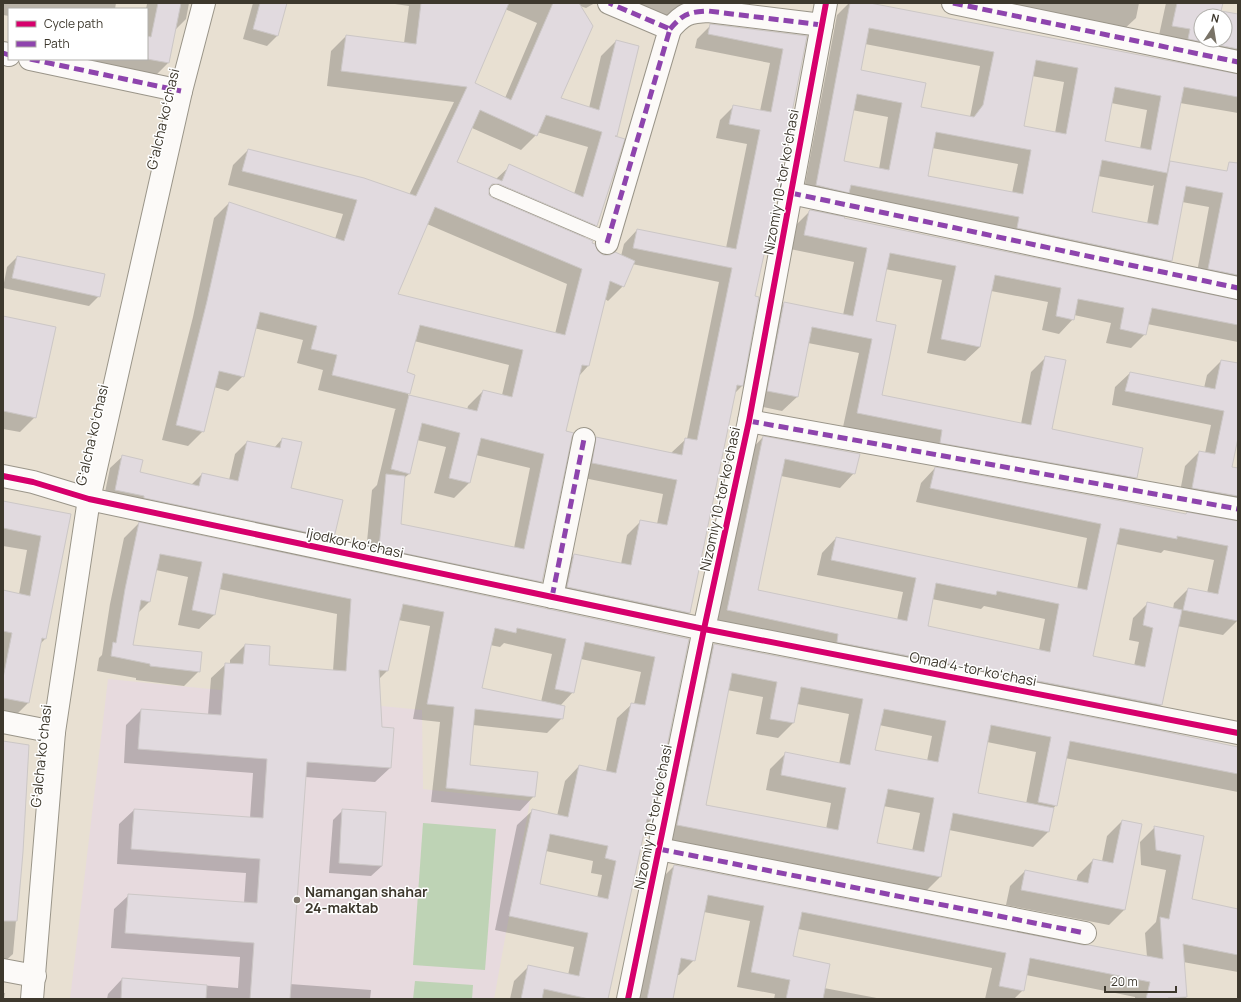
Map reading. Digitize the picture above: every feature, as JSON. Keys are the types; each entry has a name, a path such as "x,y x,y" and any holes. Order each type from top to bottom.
{"street":[{"name":"Gʻalcha koʻchasi","path":"32,999 54,732 90,500 181,91 204,3"},
{"path":"609,3 670,28"},
{"name":"Nizomiy 10-tor koʻchasi","path":"628,999 704,629 749,421 826,3"},
{"path":"953,3 1238,62"},
{"path":"607,241 670,28 678,19 685,14 708,11 822,26"},
{"path":"35,60 181,91"},
{"path":"791,193 1238,288"},
{"path":"749,421 1238,510"},
{"path":"552,597 584,439"},
{"name":"Ijodkor koʻchasi","path":"3,476 33,482 90,500 704,629"},
{"name":"Omad 4-tor koʻchasi","path":"704,629 1238,733"},
{"path":"3,722 54,732"},
{"path":"660,849 1085,933"},
{"path":"3,970 35,976"}],"lane":[{"path":"496,191 607,241"}],"shaded area":[{"name":"Namangan shahar 24-maktab","path":"108,679 422,710 423,789 530,801 494,999 70,999"}],"green space":[{"path":"423,823 496,829 485,970 413,965"},
{"path":"415,981 473,985 472,999 413,999"}],"building":[{"path":"158,3 181,3 169,63 148,59 148,36 151,37"},
{"path":"260,3 287,3 278,36 253,29"},
{"path":"421,3 509,3 475,83 511,100 553,3 579,3 593,26 561,98 599,110 616,40 639,46 617,136 615,136 625,139 597,226 499,184 492,184 489,188 489,195 493,198 593,241 592,243 595,244 598,251 603,255 610,255 615,252 635,261 624,287 610,281 589,366 582,365 566,431 574,433 542,582 379,548 386,474 405,476 401,524 524,549 544,454 481,438 470,483 449,478 460,433 422,423 410,474 391,469 409,395 477,411 483,390 512,397 523,350 420,325 407,372 415,375 410,394 332,375 337,355 311,349 317,326 260,312 244,377 219,371 204,432 176,425 207,301 229,202 344,241 357,200 242,171 248,149 364,178 416,196 467,87 341,71 346,35 416,44","holes":["480,110 537,136 546,115 602,132 583,197 509,164 502,181 457,162","435,207 582,269 565,335 398,294"]},
{"path":"850,3 870,3 1238,74 1238,97 1184,87 1167,173 1102,160 1092,212 1158,225 1170,161 1227,171 1229,162 1238,163 1238,275 1208,269 1223,193 1186,186 1172,261 1017,228 1019,217 851,185 849,193 816,185","holes":["869,28 994,52 983,105 974,117 921,107 926,83 861,70","1036,60 1078,68 1066,134 1024,126","1115,87 1161,96 1151,150 1105,141","857,94 902,103 889,170 844,161","936,132 1031,150 1023,194 928,176"]},
{"path":"1177,3 1223,3 1222,8 1193,8 1193,40 1188,39 1190,29 1172,26"},
{"path":"1233,13 1238,14 1238,49 1233,48"},
{"path":"710,24 807,36 775,204 755,296 759,297 743,386 737,385 690,613 567,587 574,554 631,565 640,520 667,525 677,480 592,463 596,437 682,455 685,438 697,440 732,268 633,248 637,229 736,249 760,130 729,124 733,105 771,112 783,49 708,34"},
{"path":"810,210 1238,300 1238,325 1152,308 1146,335 1120,329 1124,308 1078,299 1074,320 1056,316 1061,288 995,275 980,347 941,339 956,266 890,253 876,321 896,325 882,395 1031,425 1045,356 1066,360 1052,429 1143,448 1137,478 940,443 942,430 857,413 872,339 812,327 798,397 767,391 784,302 853,316 867,248 804,235"},
{"path":"17,256 105,274 100,297 12,278"},
{"path":"3,316 56,327 36,418 3,411"},
{"path":"1221,360 1238,363 1238,438 1232,467 1238,468 1238,496 1192,488 1199,451 1215,454 1224,411 1125,391 1130,372 1215,389"},
{"path":"763,436 860,454 855,474 785,459 758,590 907,621 916,578 831,560 836,537 1087,590 1101,524 930,488 935,467 1186,514 1187,512 1238,521 1238,621 1183,610 1188,588 1218,594 1228,546 1177,536 1177,539 1120,528 1093,656 1145,667 1153,628 1143,625 1147,602 1182,610 1162,705 837,642 838,634 727,610","holes":["936,583 996,595 997,591 1059,604 1050,652 928,626"]},
{"path":"282,438 302,442 291,488 343,500 334,538 144,498 144,496 115,490 122,455 143,460 140,472 199,486 202,473 238,481 247,441 280,448"},
{"path":"3,501 71,514 46,639 42,638 29,703 3,698 3,678 12,633 3,631 3,590 30,596 41,536 3,528"},
{"path":"139,522 689,639 652,820 647,819 608,999 589,999 544,989 542,999 521,999 528,965 579,976 588,933 509,916 532,809 568,817 579,765 616,773 631,703 645,705 655,657 585,642 574,693 555,689 566,639 517,628 516,633 495,628 482,688 565,706 563,719 475,709 470,765 538,772 535,797 446,788 454,707 427,704 444,612 403,604 388,671 379,670 382,727 394,728 391,768 307,762 290,999 250,999 254,943 125,933 128,894 257,903 260,859 131,849 134,809 263,818 267,759 138,749 141,709 221,715 225,663 243,664 245,644 270,646 269,665 346,671 351,599 223,573 215,615 192,610 202,562 160,554 150,602 141,600 133,645 202,652 200,672 150,666 150,664 111,656 113,642 116,643 125,589","holes":["550,834 608,846 605,858 616,861 608,899 540,884"]},
{"path":"714,644 1238,747 1238,774 1070,741 1057,806 1038,802 1051,737 991,725 978,793 1054,808 1049,832 953,813 941,877 677,825","holes":["732,673 777,682 770,719 794,723 801,687 863,699 850,765 785,752 781,775 846,788 838,830 706,805","884,709 946,721 938,762 875,750","888,789 934,798 924,852 877,843"]},
{"path":"3,741 29,745 23,852 17,921 3,921"},
{"path":"342,809 386,812 382,866 339,863"},
{"path":"1122,820 1142,824 1125,910 1021,890 1025,870 1088,883 1093,859 1113,863"},
{"path":"1154,826 1204,836 1192,899 1238,909 1238,955 1183,944 1187,997 1146,999 1150,982 1030,958 1024,991 999,986 1006,953 802,912 793,956 830,964 823,999 786,999 790,980 751,972 764,906 708,895 695,961 681,958 673,999 647,999 674,865 1083,945 1163,959 1160,917 1169,919 1181,855 1156,850"},
{"path":"122,978 207,985 206,999 121,999"}],"marked path":[{"path":"607,243 670,29 609,3"},
{"path":"953,3 1238,62"},
{"path":"670,29 686,15 695,12 708,11 822,25"},
{"path":"3,53 8,55"},
{"path":"35,60 181,91"},
{"path":"791,193 1238,288"},
{"path":"749,421 1238,509"},
{"path":"552,597 584,439"},
{"path":"659,849 1085,933"}],"cycle path":[{"path":"628,999 704,629 749,421 826,3"},
{"path":"3,476 33,482 89,499 704,629 1238,733"}],"place":[{"name":"Namangan shahar 24-maktab","path":"297,900"}]}
